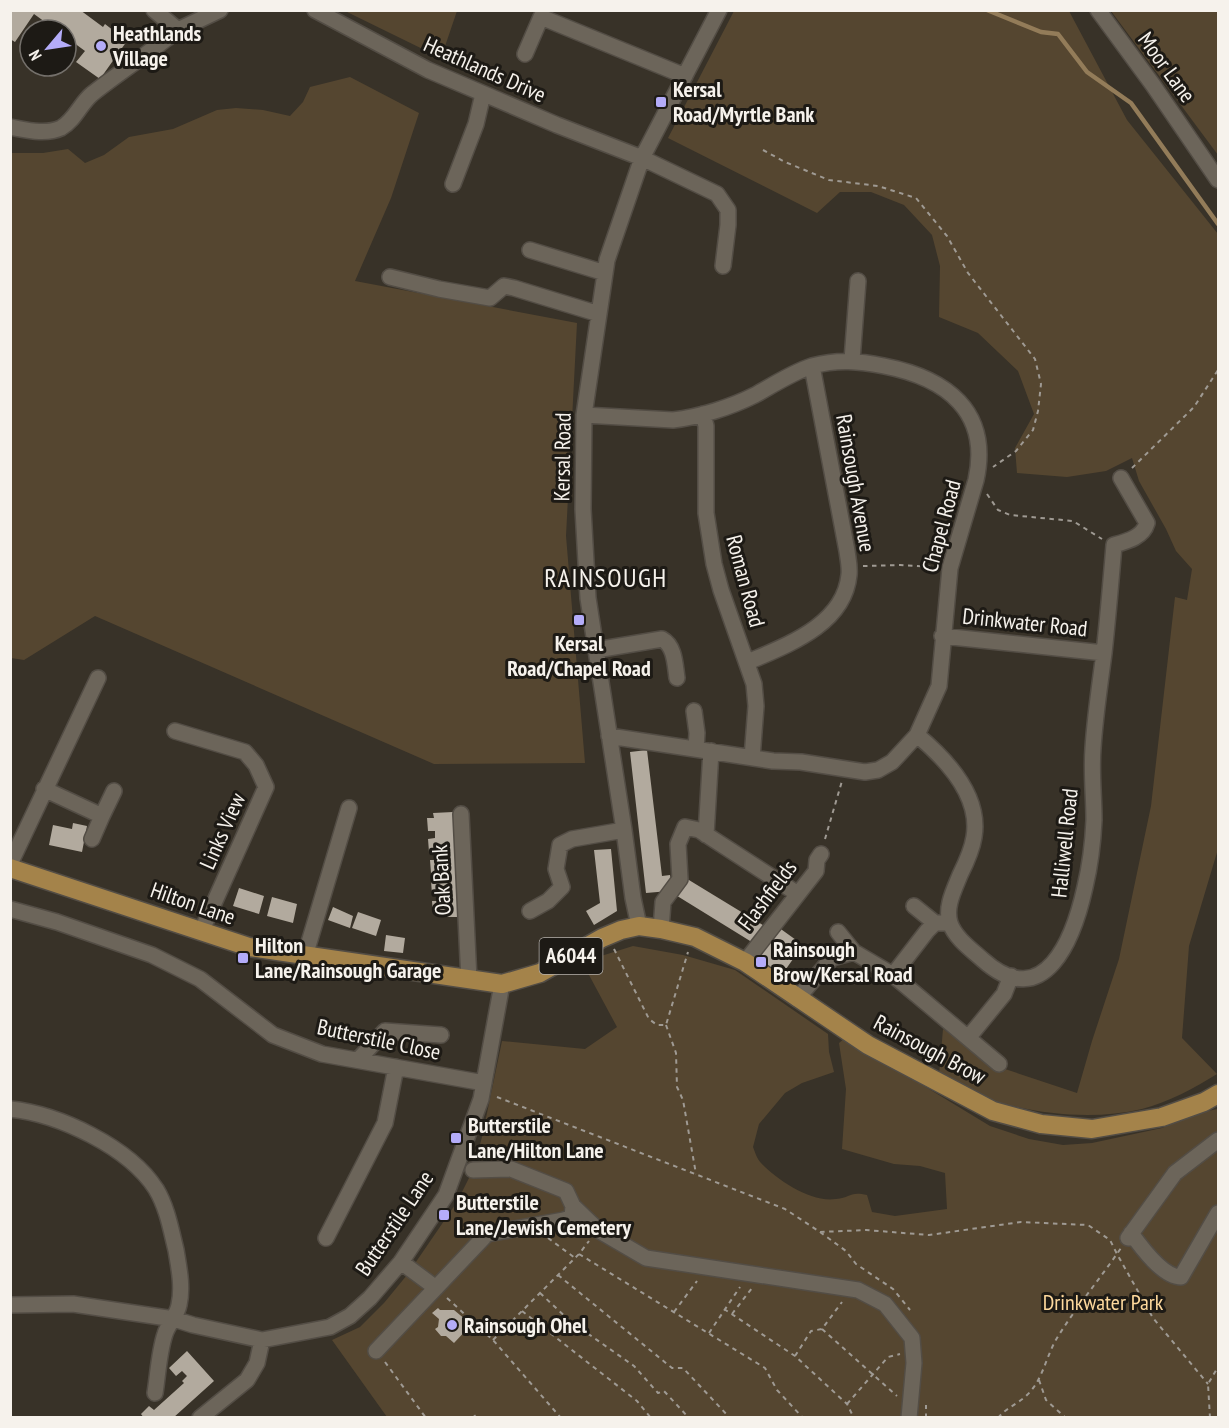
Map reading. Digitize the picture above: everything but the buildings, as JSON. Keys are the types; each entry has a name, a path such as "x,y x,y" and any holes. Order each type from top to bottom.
{"main road":[{"name":"Hilton Lane","path":"10,866 249,947 502,984 540,973 609,934 639,926"},
{"name":"Rainsough Brow","path":"639,926 695,937 745,962 868,1045 993,1111 1041,1124 1092,1129 1162,1117 1218,1095"}],"street":[{"path":"154,10 172,35"},
{"path":"10,127 33,131 60,128 70,121 90,96 172,35 220,10"},
{"name":"Heathlands Drive","path":"315,10 428,70 642,158 717,194 728,210 723,266"},
{"name":"Kersal Road","path":"639,926 588,598 583,509 584,415 607,260 642,158 719,10"},
{"name":"Moor Lane","path":"1098,10 1218,180"},
{"path":"525,54 541,14 685,76"},
{"path":"453,184 476,124 483,94"},
{"path":"530,250 605,273"},
{"path":"390,277 490,298 504,286 599,314"},
{"path":"852,360 858,281"},
{"name":"Chapel Road","path":"584,415 673,420 703,414 752,396 812,366 852,360 898,369 941,386 954,395 970,415 979,440 979,467 950,568 939,686 917,735 892,762 879,770 865,772 801,762 773,762 609,736"},
{"name":"Rainsough Avenue","path":"748,662 780,649 821,625 836,610 844,596 849,575 845,540 812,366"},
{"name":"Roman Road","path":"703,414 706,426 706,513 714,564 754,684 756,706 752,758"},
{"path":"1114,545 1140,534 1147,523 1121,478"},
{"name":"Halliwell Road","path":"1011,976 1031,978 1053,964 1066,946 1081,907 1094,822 1093,745 1114,545"},
{"name":"Drinkwater Road","path":"942,636 1104,653"},
{"path":"596,650 662,639 668,642 671,648 677,678"},
{"path":"10,866 44,789 98,678"},
{"path":"694,711 704,750 706,834"},
{"name":"Links View","path":"175,731 245,752 256,765 266,787 201,932"},
{"path":"893,975 927,931 943,923 973,843 974,817 967,796 952,770 917,735"},
{"path":"44,789 102,816"},
{"path":"92,839 114,791"},
{"path":"305,956 349,808"},
{"name":"Oak Bank","path":"460,814 469,980"},
{"path":"661,929 663,902 680,879 678,844 685,828 699,830 706,834 798,894"},
{"path":"530,911 548,901 562,887 556,869 560,845 572,839 624,830"},
{"name":"Flashfields","path":"745,962 816,871 817,860 821,854"},
{"path":"914,906 943,923 992,968 1011,976 1004,994 968,1038"},
{"name":"Butterstile Close","path":"10,909 57,922 152,955 200,980 273,1035 322,1054 484,1083"},
{"path":"838,932 854,952 893,975 999,1064"},
{"path":"797,999 832,958 854,952"},
{"name":"Butterstile Lane","path":"10,1305 73,1304 174,1319 262,1340 330,1327 350,1316 370,1298 401,1262 446,1195 481,1099 502,984"},
{"path":"358,1060 385,1031 441,1035"},
{"path":"326,1238 329,1219 385,1123 396,1067"},
{"path":"10,1109 25,1110 60,1121 96,1137 143,1174 156,1189 164,1209 181,1275 179,1305 174,1319 165,1332 155,1393"},
{"path":"1218,1140 1175,1173 1129,1236 1157,1264 1176,1277 1181,1277 1218,1213"},
{"path":"473,1170 512,1169 566,1191 573,1206 598,1230 646,1258 858,1290 885,1304 912,1338 914,1363 909,1418"},
{"path":"376,1351 487,1234 564,1220 572,1217 573,1206"},
{"path":"401,1262 436,1288"},
{"path":"201,1418 247,1380 257,1363 262,1340"}],"path":[{"path":"763,150 829,180 878,186 916,198 947,236 969,273 1035,359 1041,384 1033,430 1016,451 976,480 998,510 1010,515 1073,521 1092,535 1114,545"},
{"path":"1121,478 1194,407 1218,370"},
{"path":"849,568 900,565 950,568"},
{"path":"821,854 846,769"},
{"path":"609,934 613,948 649,1019 657,1025 666,1025"},
{"path":"695,937 666,1025 676,1053 677,1087 683,1100 696,1174"},
{"path":"481,1099 499,1097 696,1174 785,1209 820,1232 866,1230 929,1235 1021,1222 1088,1225 1110,1240 1153,1318 1208,1384"},
{"path":"533,1226 575,1258"},
{"path":"493,1340 579,1254 598,1230"},
{"path":"998,1418 1005,1409 1027,1395 1039,1379 1056,1340 1129,1236"},
{"path":"579,1254 765,1368 777,1390 803,1418"},
{"path":"558,1275 672,1368 683,1368 730,1418"},
{"path":"732,1314 761,1276"},
{"path":"674,1312 700,1277"},
{"path":"709,1333 741,1285"},
{"path":"436,1288 493,1340 561,1418"},
{"path":"795,1356 810,1332 822,1329 852,1289"},
{"path":"540,1293 570,1321 634,1366 658,1393 664,1391 689,1418"},
{"path":"724,1309 795,1356 847,1404 854,1418"},
{"path":"522,1311 637,1401 651,1418"},
{"path":"822,1329 898,1396"},
{"path":"376,1351 426,1418"},
{"path":"847,1404 888,1357 913,1352"},
{"path":"1210,1418 1208,1384 1218,1367"},
{"path":"1039,1379 1046,1400 1066,1418"},
{"path":"472,1418 479,1413"}],"green space":[{"path":"345,11 457,11 441,58"},
{"path":"734,11 1069,11 1127,120 1218,234 1218,849 1189,946 1182,1038 1217,1074 1162,1103 1142,1109 1106,1114 1051,1113 997,1102 939,1075 943,1029 1002,1068 1077,1093 1119,959 1151,806 1175,597 1187,600 1192,569 1176,551 1139,481 1132,458 1106,471 1067,477 1017,473 1015,448 1034,414 1018,371 978,333 939,317 940,266 932,235 904,205 871,192 840,192 817,213 668,138"},
{"path":"1111,11 1218,11 1218,155"},
{"path":"350,77 419,113 391,198 355,281 577,323 566,536 585,763 434,764 95,616 24,660 11,658 11,153 43,153 68,149 85,163 104,155 129,137 173,129 217,110 236,108 263,110 290,116 303,102 310,87"},
{"name":"Drinkwater Park","path":"633,946 683,955 735,970 828,1034 829,1052 834,1072 802,1083 785,1093 759,1124 753,1147 756,1155 768,1170 795,1189 816,1197 836,1199 853,1194 867,1195 872,1212 895,1216 947,1209 945,1173 920,1166 894,1164 842,1149 846,1089 839,1043 845,1038 990,1126 1029,1139 1063,1145 1092,1143 1162,1128 1202,1112 1218,1109 1218,1417 387,1417 332,1340 360,1327 384,1303 407,1275 457,1202 473,1170 502,1041 585,1049 617,1027 582,962"}],"waterway":[{"path":"987,10 1041,32 1058,34 1087,72 1131,103 1218,224"}],"place":[{"name":"Heathlands Village","path":"101,46"},
{"name":"Kersal Road/Myrtle Bank","path":"661,102"},
{"name":"Kersal Road/Chapel Road","path":"579,620"},
{"name":"Hilton Lane/Rainsough Garage","path":"243,958"},
{"name":"Rainsough Brow/Kersal Road","path":"761,962"},
{"name":"Butterstile Lane/Hilton Lane","path":"456,1138"},
{"name":"Butterstile Lane/Jewish Cemetery","path":"444,1215"},
{"name":"Rainsough Ohel","path":"452,1325"}],"district":[{"name":"RAINSOUGH","path":"606,578"}]}
